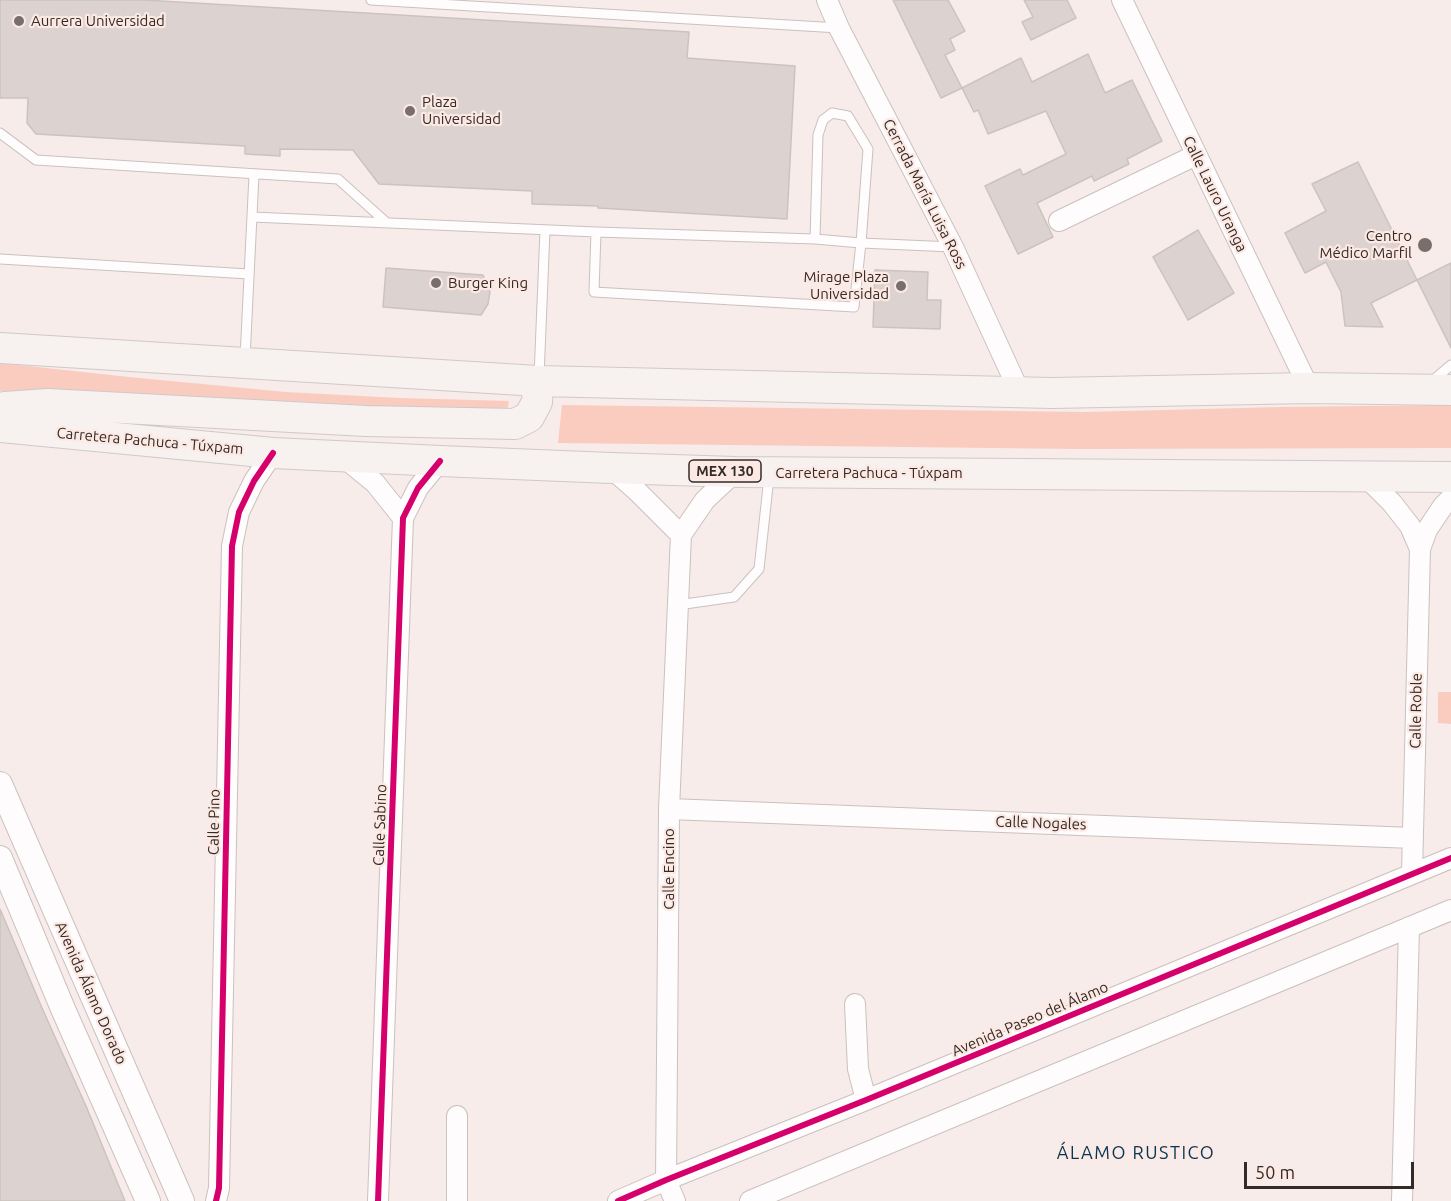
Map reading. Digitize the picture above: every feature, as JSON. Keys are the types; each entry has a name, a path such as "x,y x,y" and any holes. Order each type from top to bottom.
{"main road":[{"path":"0,348 538,381 1052,393 1309,388 1437,390"},
{"path":"0,409 48,404 366,421 515,424 529,417 537,402 538,381"},
{"name":"Carretera Pachuca - Túxpam","path":"0,427 273,453 611,468 735,472 1451,477"}],"street":[{"name":"Cerrada María Luisa Ross","path":"826,0 953,247 1018,391"},
{"name":"Calle Lauro Uranga","path":"1122,0 1309,388"},
{"path":"1059,221 1196,155"},
{"name":"Calle Pino","path":"216,1201 219,1188 232,546 238,512 254,481 273,453"},
{"path":"342,456 375,483 403,518"},
{"name":"Calle Sabino","path":"378,1201 403,518 418,488 440,461"},
{"path":"611,468 681,535 705,500 735,472"},
{"name":"Calle Roble","path":"1365,476 1392,503 1410,526 1420,549"},
{"name":"Calle Roble","path":"1412,873 1420,549 1427,530 1451,498"},
{"name":"Calle Encino","path":"675,1201 666,1180 669,809 681,535"},
{"name":"Avenida Álamo Dorado","path":"0,784 182,1201"},
{"name":"Calle Nogales","path":"669,809 1413,838"},
{"name":"Avenida Álamo Dorado","path":"0,858 63,1009 148,1201"},
{"name":"Avenida Paseo del Álamo","path":"618,1201 1451,858"},
{"path":"750,1201 1451,910"},
{"path":"1402,1201 1409,927"},
{"path":"63,1009 92,995"},
{"path":"855,1004 858,1069 867,1100"},
{"path":"457,1116 457,1201"}],"lane":[{"path":"371,0 839,28"},
{"path":"596,232 594,292 854,308 868,149 848,116 832,112 823,120 818,135 815,239"},
{"path":"0,133 36,160 338,179 387,223"},
{"path":"245,362 254,175"},
{"path":"252,217 815,239 953,247"},
{"path":"538,381 545,230"},
{"path":"0,259 249,274"},
{"path":"1437,390 1451,365"},
{"path":"678,604 734,597 759,569 769,472"}],"shaded area":[{"path":"0,363 286,392 509,401 507,411 284,409 0,391"},
{"path":"562,405 1085,412 1451,405 1451,448 1077,449 558,443"},
{"path":"1438,692 1451,692 1451,724 1438,723"}],"building":[{"name":"Plaza Universidad","path":"0,0 144,0 689,32 687,58 795,66 787,219 598,208 598,206 532,204 532,191 379,184 353,150 280,149 280,156 245,154 245,146 36,134 27,123 28,98 0,98"},
{"path":"893,0 948,0 965,31 950,39 955,50 945,55 962,88 941,98"},
{"path":"1024,0 1067,0 1076,18 1031,40 1022,22 1033,17"},
{"path":"1088,54 1105,93 1132,80 1162,141 1127,159 1129,164 1094,181 1092,176 1037,203 1053,237 1018,254 985,186 1020,169 1023,175 1066,154 1046,111 988,134 978,110 974,112 962,88 1021,58 1032,82"},
{"path":"1358,162 1417,280 1371,303 1383,327 1345,326 1341,292 1326,262 1305,273 1285,233 1326,211 1312,184"},
{"path":"1198,230 1234,293 1188,320 1153,257"},
{"path":"1451,263 1451,348 1417,280"},
{"name":"Burger King","path":"386,268 483,275 490,292 488,304 481,315 383,307"},
{"name":"Mirage Plaza Universidad","path":"875,270 928,272 927,300 941,300 940,329 873,327"},
{"path":"0,909 86,1106 125,1201 0,1201"}],"cycle path":[{"path":"216,1201 219,1188 232,546 239,512 254,481 273,453"},
{"path":"378,1201 403,518 418,488 440,461"},
{"path":"618,1201 1451,858"}],"place":[{"name":"Aurrera Universidad","path":"19,21"},
{"name":"Plaza Universidad","path":"410,111"},
{"name":"Centro Médico Marfil","path":"1425,245"},
{"name":"Burger King","path":"436,283"},
{"name":"Mirage Plaza Universidad","path":"901,286"}],"district":[{"name":"ÁLAMO RUSTICO","path":"1136,1153"}]}
